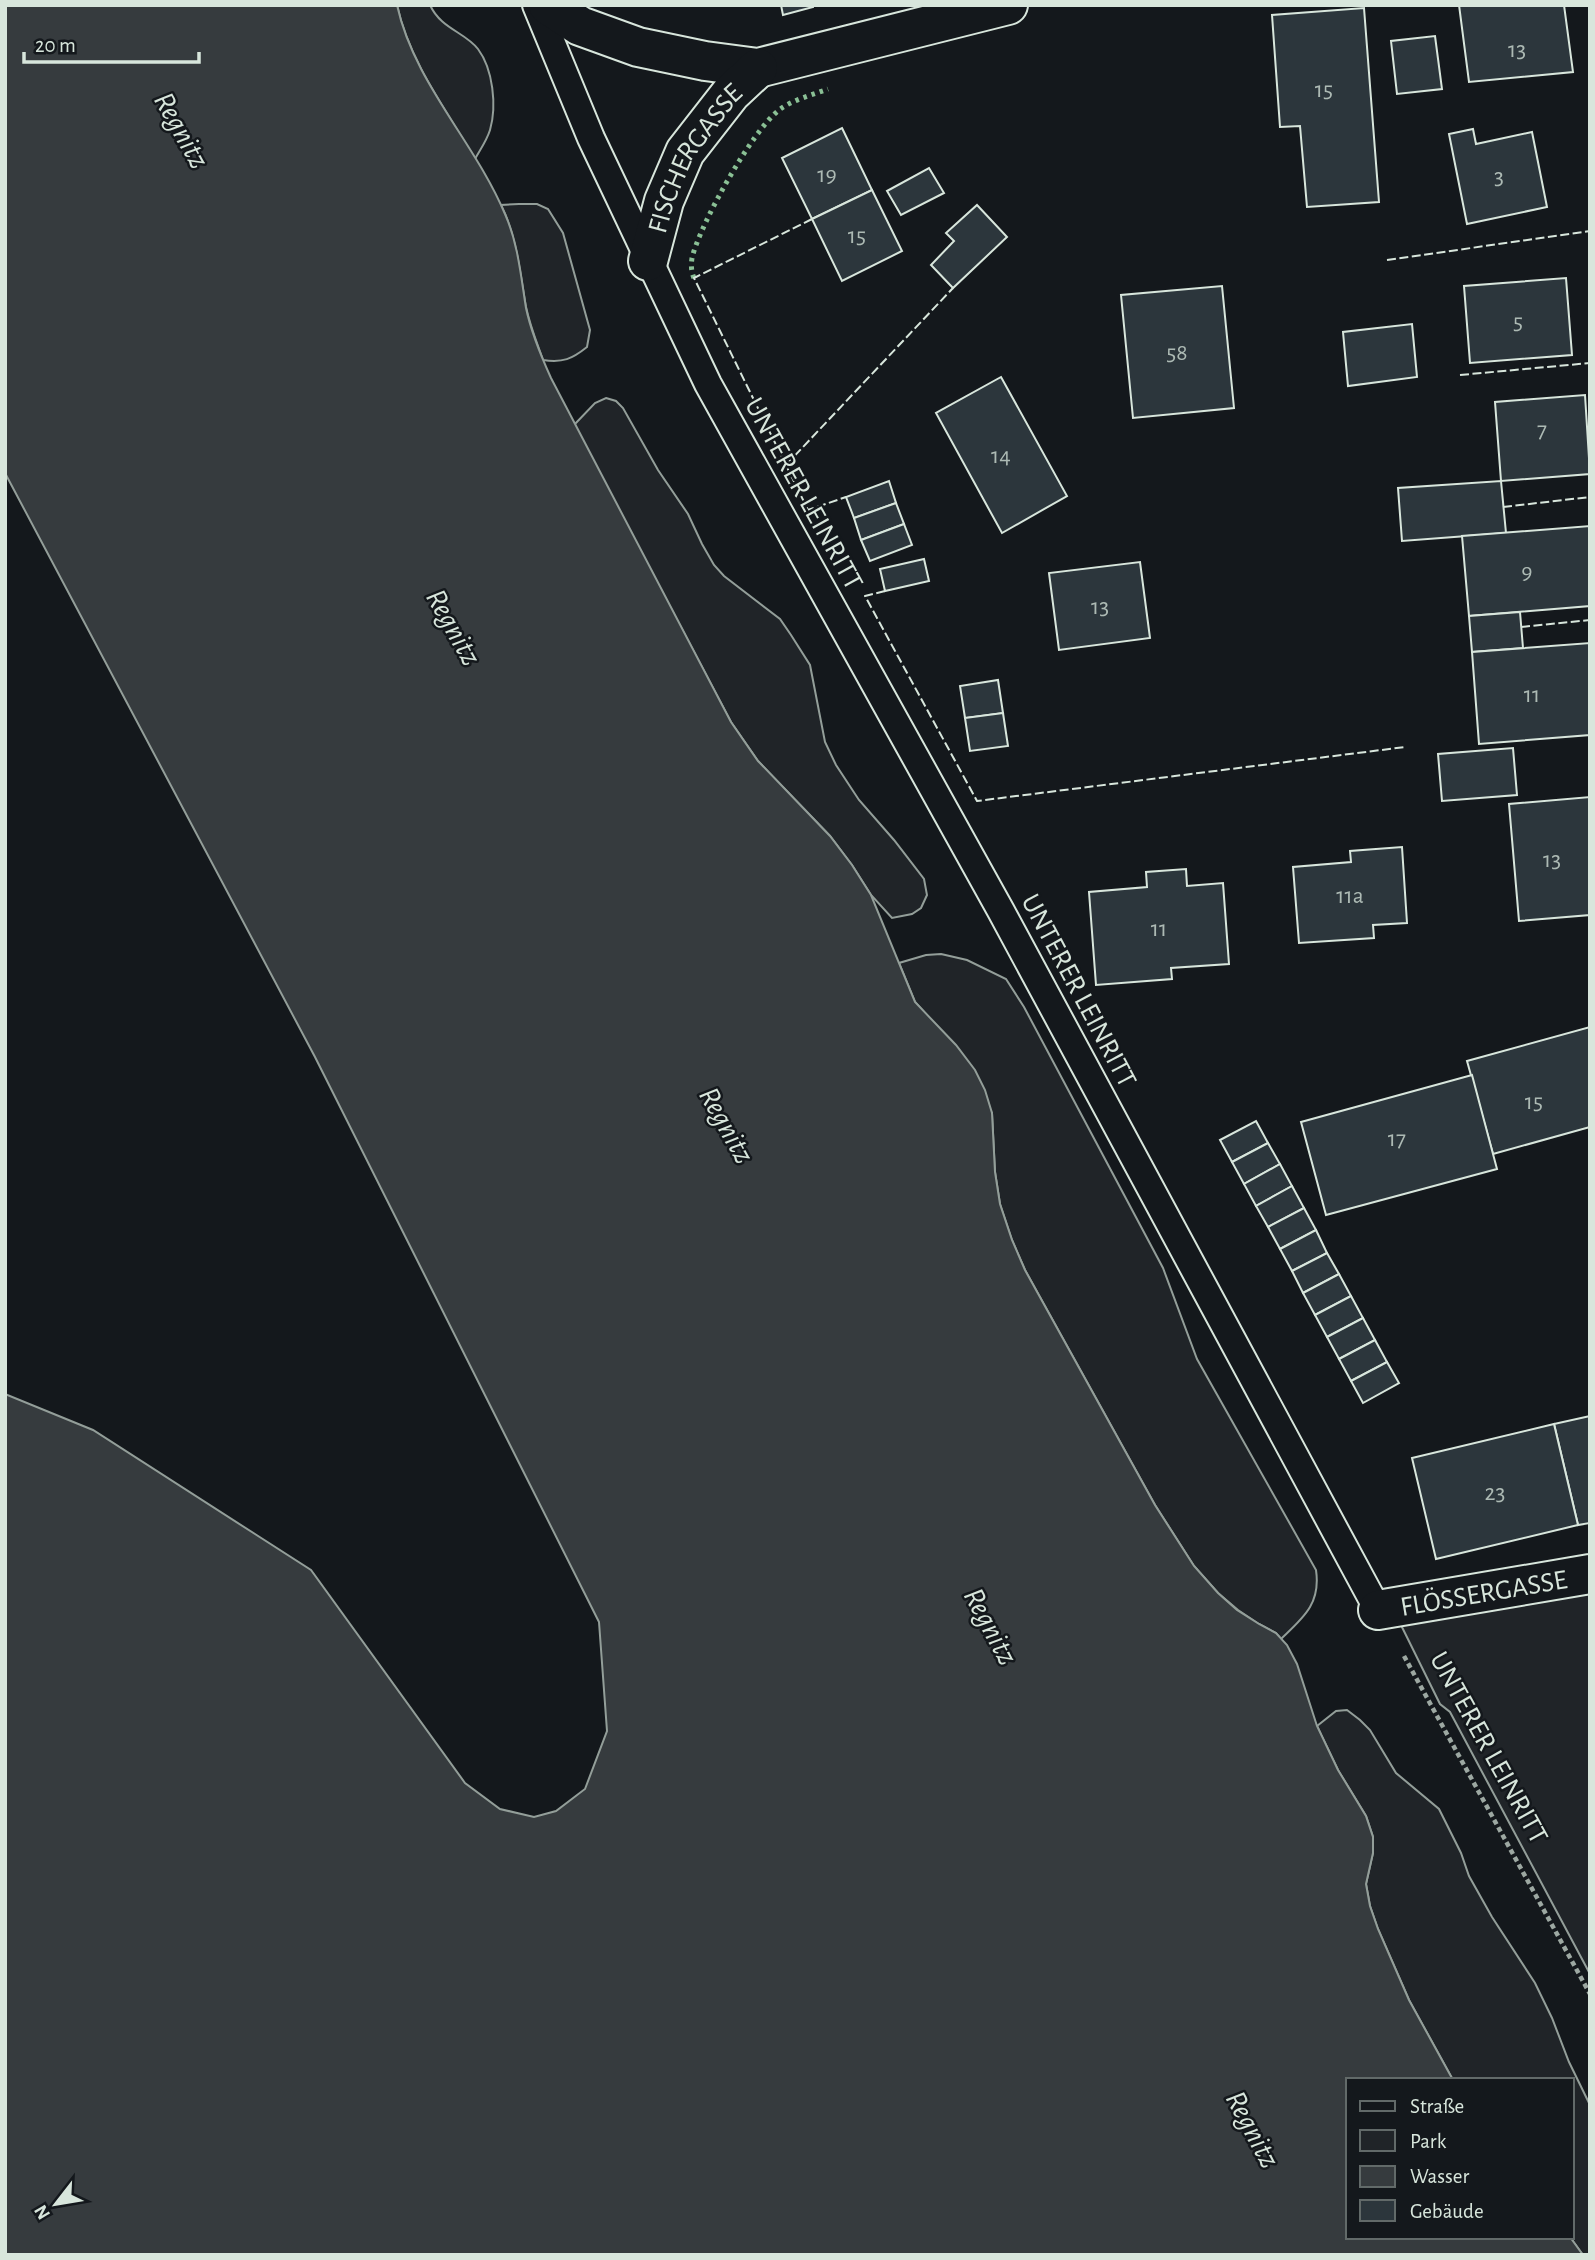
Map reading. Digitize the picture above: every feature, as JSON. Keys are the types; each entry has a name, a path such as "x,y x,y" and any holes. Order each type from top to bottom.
{"street":[{"name":"FISCHERGASSE","path":"548,5 580,26 638,47 705,61 758,68 1008,5"},
{"name":"FISCHERGASSE","path":"649,261 664,201 685,152 731,93 758,68"},
{"name":"FLÖSSERGASSE","path":"1378,1610 1590,1574"}],"lane":[{"name":"UNTERER LEINRITT","path":"536,5 591,138 708,384 1001,911 1378,1610"}],"path":[{"name":"UNTERER LEINRITT","path":"1378,1610 1590,1994"}],"green space":[{"path":"397,5 430,5 440,20 473,43 483,57 490,77 493,110 489,134 475,159 419,65"},
{"path":"537,204 548,209 563,233 590,330 587,347 577,355 556,361 543,360 526,307 514,242 501,205"},
{"path":"606,398 616,401 623,408 658,470 688,514 714,565 724,576 780,619 810,665 825,742 836,765 859,800 924,879 927,895 921,908 912,914 892,918 871,895 830,836 758,761 731,722 574,425 595,403"},
{"path":"941,954 967,960 1006,979 1024,1007 1163,1268 1197,1359 1316,1570 1316,1592 1309,1609 1281,1639 1276,1633 1238,1610 1218,1593 1194,1566 1155,1505 1025,1270 1000,1204 995,1172 992,1113 933,1022 915,1002 899,963 926,955"},
{"path":"1590,1587 1590,1974 1450,1712 1440,1704 1397,1617"},
{"path":"1347,1710 1360,1720 1370,1730 1396,1773 1439,1809 1469,1876 1535,1983 1552,2018 1590,2105 1590,2255 1583,2255 1571,2239 1574,2239 1574,2078 1452,2078 1409,2000 1370,1906 1366,1884 1373,1853 1373,1837 1366,1816 1338,1770 1317,1726 1336,1711"}],"water":[{"name":"Regnitz","path":"5,5 397,5 417,60 478,162 505,214 516,248 531,326 551,378 731,722 758,761 830,836 852,865 871,895 915,1002 956,1045 975,1070 992,1113 995,1172 1000,1204 1025,1270 1155,1505 1194,1566 1237,1610 1276,1633 1287,1645 1297,1664 1317,1726 1338,1770 1366,1816 1373,1837 1373,1853 1366,1884 1370,1906 1409,2000 1452,2078 1346,2078 1346,2239 1571,2239 1583,2255 5,2255 5,1394 93,1430 311,1570 465,1783 500,1809 534,1817 556,1811 585,1789 607,1731 599,1622 315,1057 5,473"}],"building":[{"path":"781,5 813,5 813,7 783,15"},
{"path":"1459,5 1564,5 1573,72 1469,82"},
{"path":"1364,8 1379,202 1307,207 1300,126 1280,127 1272,15"},
{"path":"1435,36 1442,89 1397,94 1391,41"},
{"path":"842,128 872,190 812,219 782,158"},
{"path":"1473,129 1476,144 1532,132 1547,207 1467,224 1449,134"},
{"path":"929,168 944,193 901,215 887,191"},
{"path":"872,190 902,251 842,281 812,219"},
{"path":"977,205 1007,237 953,288 931,265 954,241 946,233"},
{"path":"1566,278 1572,355 1470,363 1464,286"},
{"path":"1222,286 1234,408 1133,418 1121,295"},
{"path":"1412,324 1417,377 1348,386 1343,332"},
{"path":"1001,377 1067,496 1002,533 936,413"},
{"path":"1585,395 1590,474 1501,481 1495,402"},
{"path":"889,481 896,503 854,518 846,497"},
{"path":"1501,481 1506,533 1402,541 1398,488"},
{"path":"896,503 904,524 861,540 854,518"},
{"path":"904,524 912,545 870,561 861,540"},
{"path":"1590,526 1590,606 1469,616 1462,536"},
{"path":"924,559 929,581 885,591 880,569"},
{"path":"1140,562 1150,638 1059,650 1049,573"},
{"path":"1520,612 1523,648 1472,652 1469,616"},
{"path":"1590,643 1590,735 1479,744 1472,652"},
{"path":"998,680 1003,713 965,718 960,686"},
{"path":"1003,713 1008,746 970,751 965,718"},
{"path":"1513,748 1517,795 1442,801 1438,754"},
{"path":"1590,797 1590,915 1519,921 1509,804"},
{"path":"1402,847 1407,923 1373,925 1374,938 1299,943 1293,867 1351,862 1350,851"},
{"path":"1186,869 1187,886 1223,883 1229,964 1171,968 1172,979 1096,985 1089,892 1147,887 1146,872"},
{"path":"1590,1027 1590,1127 1493,1154 1467,1061"},
{"path":"1472,1075 1497,1169 1326,1215 1301,1122"},
{"path":"1256,1121 1268,1143 1232,1162 1220,1140"},
{"path":"1268,1143 1280,1164 1244,1184 1232,1162"},
{"path":"1280,1164 1292,1186 1256,1206 1244,1184"},
{"path":"1292,1186 1304,1208 1268,1227 1256,1206"},
{"path":"1304,1208 1316,1230 1280,1249 1268,1227"},
{"path":"1316,1230 1327,1253 1292,1271 1280,1249"},
{"path":"1327,1253 1339,1274 1303,1293 1292,1271"},
{"path":"1339,1274 1351,1296 1315,1315 1303,1293"},
{"path":"1351,1296 1363,1318 1327,1337 1315,1315"},
{"path":"1363,1318 1375,1340 1339,1359 1327,1337"},
{"path":"1375,1340 1387,1362 1351,1381 1339,1359"},
{"path":"1387,1362 1399,1383 1363,1403 1351,1381"},
{"path":"1590,1416 1590,1523 1578,1525 1554,1424"},
{"path":"1554,1424 1578,1525 1436,1559 1412,1458"}],"hedge":[{"path":"694,278 692,258 705,223 728,179 755,137 784,106 828,89"}],"fence":[{"path":"812,219 694,278 808,510 846,497"},
{"path":"1387,260 1590,231"},
{"path":"786,465 953,288"},
{"path":"1460,375 1590,363"},
{"path":"1503,507 1590,497"},
{"path":"885,591 865,596 977,801 1405,747"},
{"path":"1521,627 1590,620"}]}
